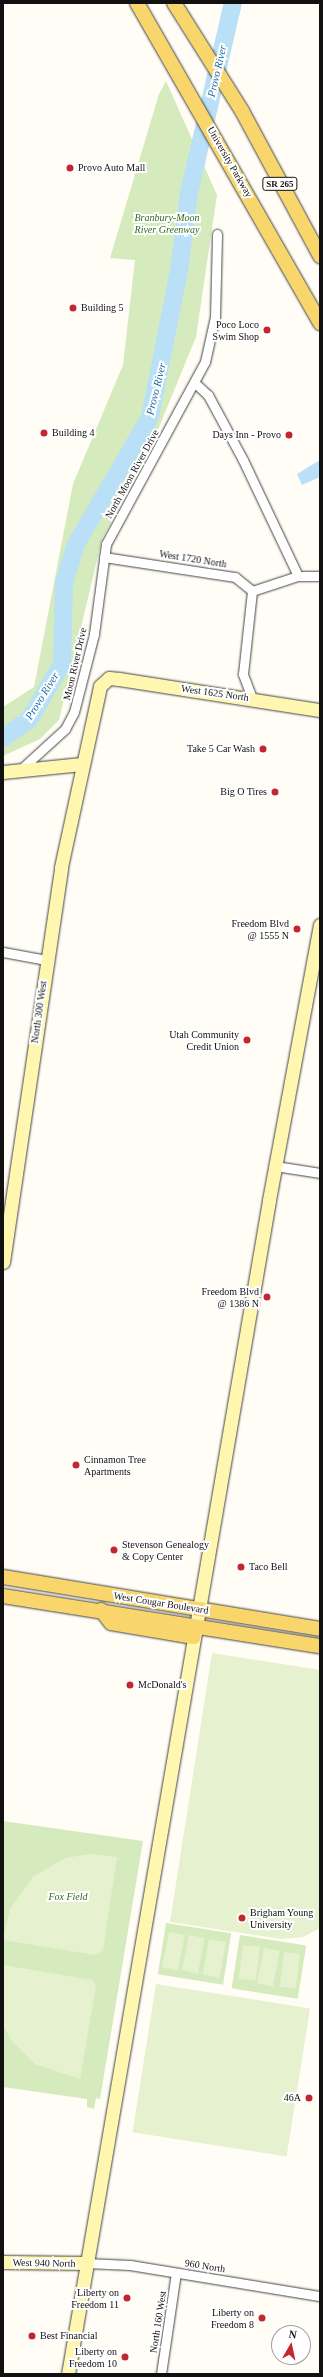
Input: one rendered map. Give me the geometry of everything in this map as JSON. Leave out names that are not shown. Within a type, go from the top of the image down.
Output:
[{"type":"main road","name":"University Parkway","points":[[137,3],[233,167],[320,323]]},
{"type":"main road","name":"SR 265","points":[[174,3],[190,31],[242,111],[320,256]]},
{"type":"main road","name":"West 1625 North","points":[[109,678],[252,698],[320,710]]},
{"type":"main road","name":"North 300 West","points":[[3,1262],[46,960],[82,764],[98,693],[103,682],[109,678]]},
{"type":"main road","points":[[3,772],[82,764]]},
{"type":"main road","points":[[68,2374],[275,1166],[320,925]]},
{"type":"main road","name":"West Cougar Boulevard","points":[[3,1577],[320,1629]]},
{"type":"main road","name":"West Cougar Boulevard","points":[[3,1596],[101,1610],[195,1631],[320,1646]]},
{"type":"main road","name":"West 940 North","points":[[3,2262],[86,2263]]},
{"type":"street","name":"North Moon River Drive","points":[[96,613],[106,544],[195,383],[209,350],[215,317],[217,234]]},
{"type":"street","points":[[195,383],[208,395],[298,576]]},
{"type":"street","name":"West 1720 North","points":[[104,557],[235,577],[252,591]]},
{"type":"street","points":[[252,698],[243,674],[252,591],[298,576],[320,576]]},
{"type":"street","name":"Moon River Drive","points":[[20,770],[65,729],[74,712],[96,613]]},
{"type":"street","points":[[3,952],[46,960]]},
{"type":"street","points":[[275,1166],[320,1173]]},
{"type":"street","name":"960 North","points":[[86,2263],[176,2273],[320,2296]]},
{"type":"street","name":"North 160 West","points":[[161,2374],[176,2273]]},
{"type":"green space","name":"Branbury-Moon River Greenway","points":[[166,81],[217,195],[196,337],[150,449],[102,539],[59,720],[40,739],[3,756],[3,707],[34,687],[73,484],[123,365],[135,260],[110,258],[159,94]]},
{"type":"green space","points":[[212,1653],[320,1670],[320,1928],[303,1937],[281,1939],[170,1922]]},
{"type":"green space","name":"Fox Field","points":[[3,1821],[143,1841],[100,2099],[96,2098],[94,2109],[87,2107],[87,2099],[3,2087]]},
{"type":"green space","points":[[91,1854],[117,1857],[103,1950],[95,1955],[3,1940],[10,1909],[33,1877],[65,1858]]},
{"type":"green space","points":[[166,1923],[231,1933],[223,1985],[158,1974]]},
{"type":"green space","points":[[169,1932],[185,1935],[178,1970],[162,1967]]},
{"type":"green space","points":[[189,1935],[205,1938],[198,1973],[182,1970]]},
{"type":"green space","points":[[240,1935],[306,1945],[298,1999],[232,1988]]},
{"type":"green space","points":[[209,1939],[226,1942],[219,1977],[203,1974]]},
{"type":"green space","points":[[243,1945],[260,1947],[256,1981],[239,1979]]},
{"type":"green space","points":[[264,1948],[280,1951],[273,1986],[257,1983]]},
{"type":"green space","points":[[284,1952],[300,1954],[296,1989],[280,1987]]},
{"type":"green space","points":[[3,1965],[92,1980],[96,1986],[80,2079],[35,2064],[11,2040],[3,2025]]},
{"type":"green space","points":[[156,1984],[310,2008],[287,2157],[133,2132]]},
{"type":"water","points":[[320,460],[320,477],[302,485],[297,474]]},
{"type":"waterway","name":"Provo River","points":[[3,738],[29,720],[62,664],[64,583],[75,546],[150,417],[179,271],[189,193],[233,3]]},
{"type":"place","name":"Provo Auto Mall","points":[[70,168]]},
{"type":"place","name":"Building 5","points":[[73,308]]},
{"type":"place","name":"Poco Loco Swim Shop","points":[[267,330]]},
{"type":"place","name":"Building 4","points":[[44,433]]},
{"type":"place","name":"Days Inn - Provo","points":[[289,435]]},
{"type":"place","name":"Take 5 Car Wash","points":[[263,749]]},
{"type":"place","name":"Big O Tires","points":[[275,792]]},
{"type":"place","name":"Freedom Blvd @ 1555 N","points":[[297,929]]},
{"type":"place","name":"Utah Community Credit Union","points":[[247,1040]]},
{"type":"place","name":"Freedom Blvd @ 1386 N","points":[[267,1297]]},
{"type":"place","name":"Cinnamon Tree Apartments","points":[[76,1465]]},
{"type":"place","name":"Stevenson Genealogy & Copy Center","points":[[114,1550]]},
{"type":"place","name":"Taco Bell","points":[[241,1567]]},
{"type":"place","name":"McDonald's","points":[[130,1685]]},
{"type":"place","name":"Brigham Young University","points":[[242,1918]]},
{"type":"place","name":"46A","points":[[309,2098]]},
{"type":"place","name":"Liberty on Freedom 11","points":[[127,2298]]},
{"type":"place","name":"Liberty on Freedom 8","points":[[262,2318]]},
{"type":"place","name":"Best Financial","points":[[32,2336]]},
{"type":"place","name":"Liberty on Freedom 10","points":[[125,2357]]}]
